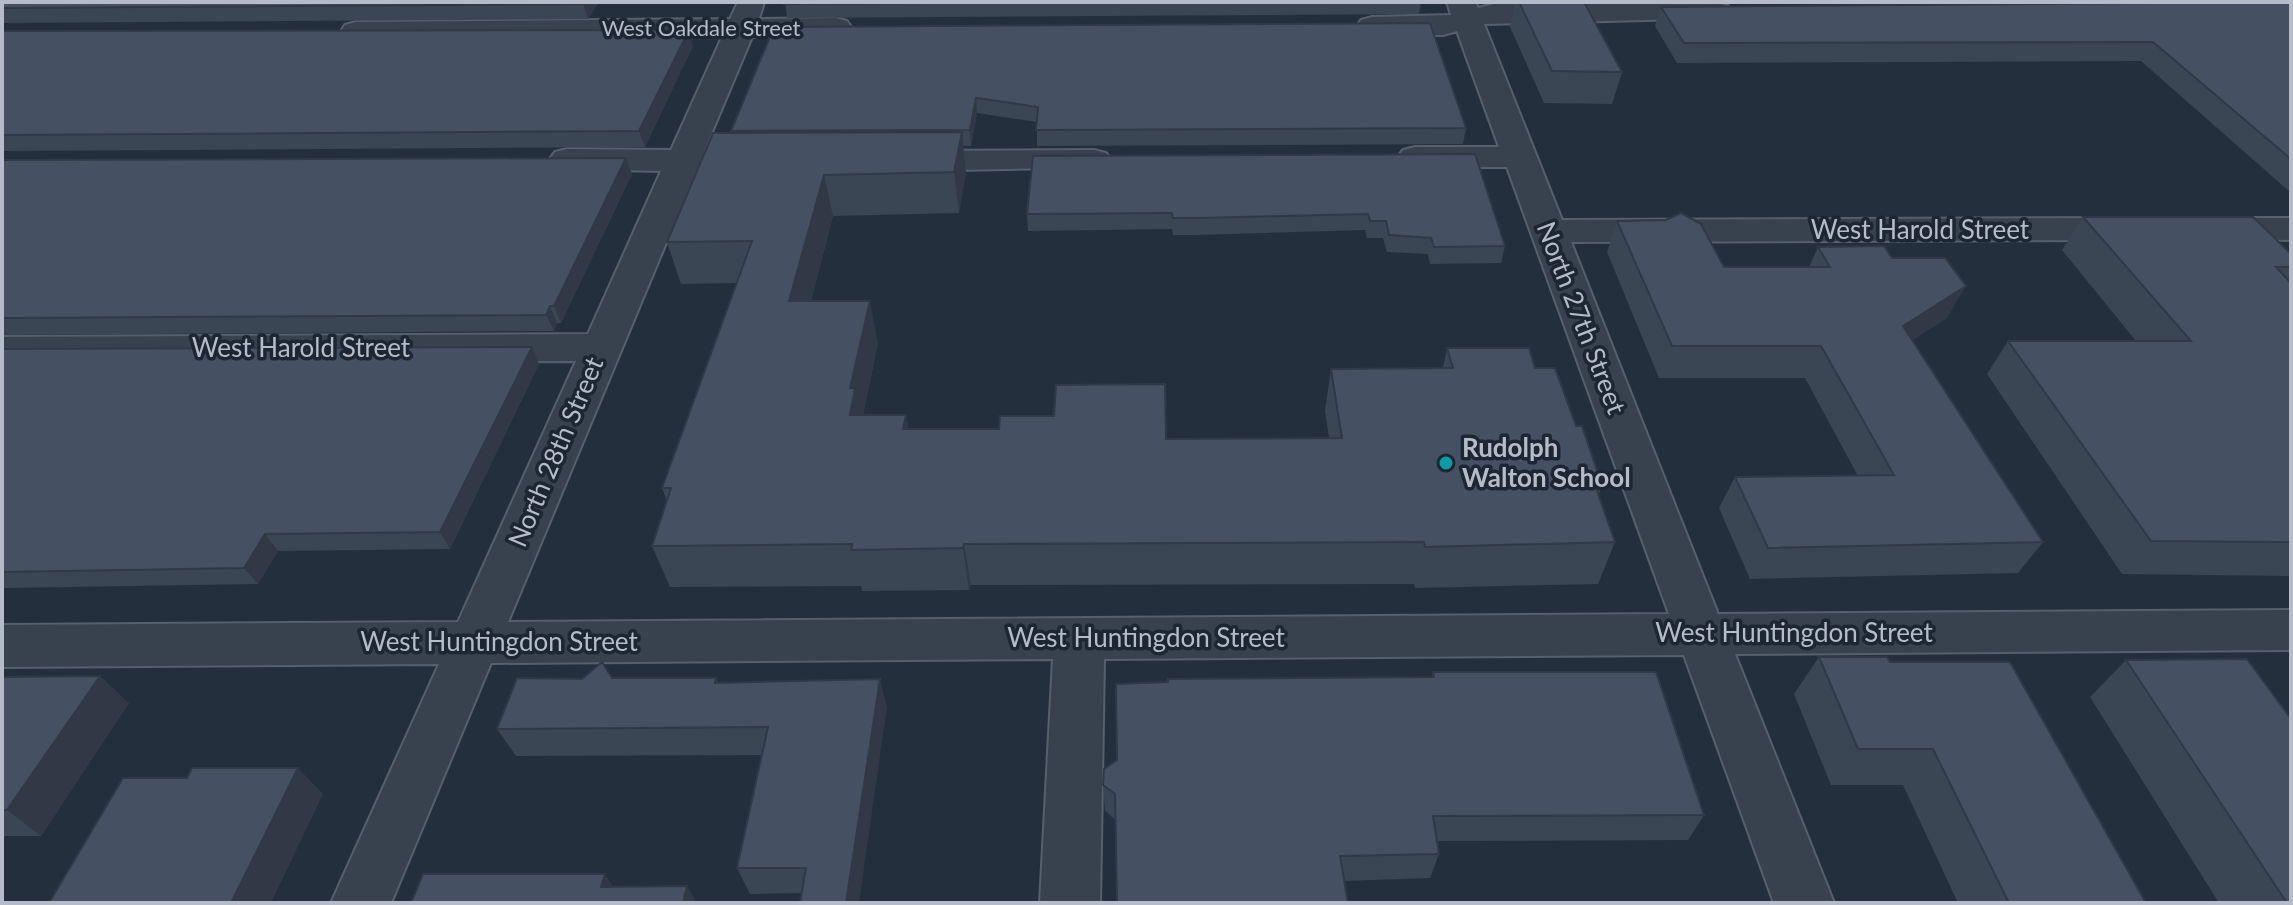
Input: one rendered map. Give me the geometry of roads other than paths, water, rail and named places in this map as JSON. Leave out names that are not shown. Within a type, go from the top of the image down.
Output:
[{"type":"street","points":[[1347,26],[1443,26],[1465,10],[1494,13],[1744,12]]},
{"type":"street","name":"North 27th Street","points":[[1465,10],[1699,634],[1804,903]]},
{"type":"street","name":"West Oakdale Street","points":[[334,31],[746,15],[867,27]]},
{"type":"street","name":"North 28th Street","points":[[361,903],[746,15]]},
{"type":"street","points":[[1379,158],[1520,157]]},
{"type":"street","points":[[542,159],[798,162]]},
{"type":"street","points":[[876,161],[1128,159]]},
{"type":"street","name":"West Harold Street","points":[[1548,231],[2291,229]]},
{"type":"street","name":"West Harold Street","points":[[2,350],[600,347]]},
{"type":"street","name":"West Huntingdon Street","points":[[2,646],[2291,630]]},
{"type":"street","points":[[1070,903],[1079,638]]},
{"type":"place","name":"Rudolph Walton School","points":[[1446,463]]}]
